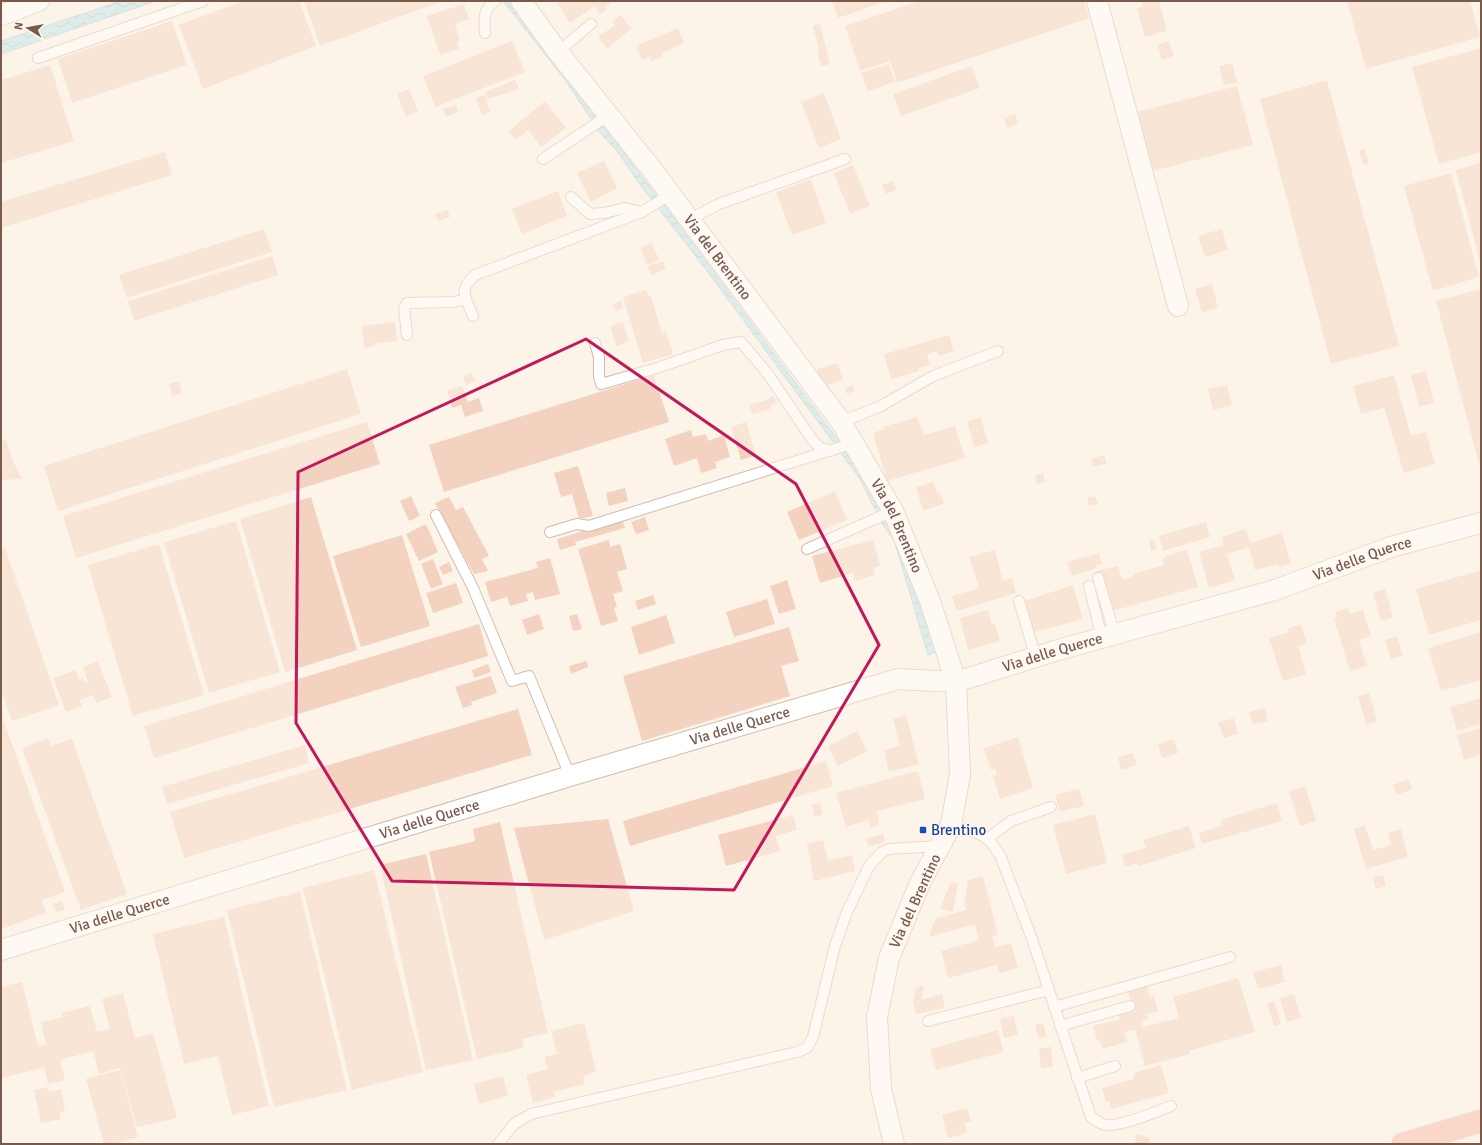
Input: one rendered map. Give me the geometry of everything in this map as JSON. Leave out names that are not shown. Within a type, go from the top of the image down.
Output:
[{"type":"highway","points":[[1403,1144],[1481,1121]]},
{"type":"street","points":[[1,15],[39,1]]},
{"type":"street","name":"Via del Brentino","points":[[521,1],[558,52],[671,194],[841,422],[893,510],[930,601],[956,682],[960,774],[951,825],[920,883],[889,958],[877,1017],[881,1089],[894,1144]]},
{"type":"street","points":[[1097,1],[1178,306]]},
{"type":"street","name":"Via delle Querce","points":[[1,950],[570,776],[898,679],[956,682],[1275,590],[1391,547],[1481,524]]},
{"type":"lane","points":[[38,58],[203,1]]},
{"type":"lane","points":[[484,33],[484,19],[487,8],[493,1]]},
{"type":"lane","points":[[558,52],[591,24]]},
{"type":"lane","points":[[543,159],[608,115]]},
{"type":"lane","points":[[690,219],[719,204],[845,159]]},
{"type":"lane","points":[[473,316],[464,294],[466,284],[475,275],[642,212],[671,194]]},
{"type":"lane","points":[[571,197],[590,214],[604,213],[625,208],[642,212]]},
{"type":"lane","points":[[407,335],[404,308],[407,304],[454,302],[466,299]]},
{"type":"lane","points":[[595,343],[599,357],[599,376],[601,384],[657,368],[723,345],[742,342],[768,374],[810,438],[819,446],[831,451]]},
{"type":"lane","points":[[841,422],[881,406],[933,376],[998,351]]},
{"type":"lane","points":[[550,532],[577,524],[589,526],[646,509],[743,476],[854,443]]},
{"type":"lane","points":[[806,549],[893,510]]},
{"type":"lane","points":[[436,515],[473,588],[512,681],[529,676],[570,776]]},
{"type":"lane","points":[[1098,578],[1108,637]]},
{"type":"lane","points":[[1089,586],[1108,637]]},
{"type":"lane","points":[[1019,601],[1036,658]]},
{"type":"lane","points":[[987,838],[1011,821],[1051,807]]},
{"type":"lane","points":[[951,825],[980,834],[987,838],[1000,855],[1031,936],[1091,1117],[1108,1126],[1171,1106]]},
{"type":"lane","points":[[498,1144],[514,1124],[531,1114],[797,1052],[807,1048],[813,1037],[834,946],[847,912],[869,866],[882,852],[890,849],[940,846]]},
{"type":"lane","points":[[1054,1007],[1230,957]]},
{"type":"lane","points":[[928,1021],[1049,990]]},
{"type":"lane","points":[[1060,1026],[1130,1006]]},
{"type":"lane","points":[[1077,1078],[1115,1066]]},
{"type":"highlighted area","points":[[586,339],[796,484],[879,645],[734,890],[392,881],[296,723],[298,472]]},
{"type":"water","points":[[121,1],[156,1],[1,54],[1,41]]},
{"type":"water","points":[[503,1],[511,1],[531,31],[674,218],[869,482],[898,539],[936,652],[928,655],[894,540],[882,524],[860,479],[704,267],[644,190],[616,150],[601,134],[565,80]]},
{"type":"building","points":[[243,1],[299,1],[316,46],[203,89],[179,25]]},
{"type":"building","points":[[304,1],[442,1],[320,46]]},
{"type":"building","points":[[556,1],[613,1],[605,7],[607,10],[600,14],[595,6],[570,23]]},
{"type":"building","points":[[832,1],[887,1],[838,18]]},
{"type":"building","points":[[920,1],[1084,1],[1089,18],[897,83],[890,61],[860,71],[845,26]]},
{"type":"building","points":[[1141,1],[1159,1],[1167,31],[1145,37],[1137,8],[1143,7]]},
{"type":"building","points":[[1347,1],[1470,1],[1480,37],[1366,69]]},
{"type":"building","points":[[464,4],[469,19],[455,24],[460,41],[457,42],[459,49],[440,55],[427,16]]},
{"type":"building","points":[[621,15],[631,29],[607,49],[598,37],[615,25],[612,21]]},
{"type":"building","points":[[172,21],[187,65],[72,103],[58,59]]},
{"type":"building","points":[[820,24],[830,64],[821,66],[813,26]]},
{"type":"building","points":[[678,28],[684,43],[662,53],[663,56],[651,61],[650,57],[642,60],[636,46]]},
{"type":"building","points":[[512,41],[525,72],[435,107],[423,76]]},
{"type":"building","points":[[1169,41],[1174,56],[1162,60],[1157,45]]},
{"type":"building","points":[[1481,48],[1481,152],[1439,164],[1412,67]]},
{"type":"building","points":[[1232,63],[1237,82],[1224,85],[1219,66]]},
{"type":"building","points":[[889,64],[895,82],[868,91],[861,73]]},
{"type":"building","points":[[50,65],[74,141],[1,163],[1,80]]},
{"type":"building","points":[[972,66],[980,88],[901,116],[893,94]]},
{"type":"building","points":[[515,80],[519,89],[488,99],[485,92]]},
{"type":"building","points":[[1327,80],[1399,346],[1331,364],[1260,99]]},
{"type":"building","points":[[1237,86],[1253,145],[1149,172],[1133,113]]},
{"type":"building","points":[[409,89],[418,112],[406,116],[397,94]]},
{"type":"building","points":[[824,93],[841,139],[819,148],[801,102]]},
{"type":"building","points":[[485,95],[490,112],[482,115],[476,98]]},
{"type":"building","points":[[545,101],[566,128],[541,147],[528,130],[516,140],[509,131]]},
{"type":"building","points":[[456,105],[458,112],[446,117],[443,109]]},
{"type":"building","points":[[1015,114],[1018,124],[1007,128],[1004,118]]},
{"type":"building","points":[[1365,149],[1369,164],[1363,165],[1359,151]]},
{"type":"building","points":[[165,152],[172,175],[1,228],[1,202]]},
{"type":"building","points":[[604,161],[617,188],[591,202],[577,173]]},
{"type":"building","points":[[1481,163],[1481,262],[1480,262],[1456,170]]},
{"type":"building","points":[[853,165],[870,206],[850,214],[834,173]]},
{"type":"building","points":[[1451,173],[1479,277],[1433,291],[1404,186]]},
{"type":"building","points":[[811,179],[826,223],[792,235],[776,192]]},
{"type":"building","points":[[893,181],[896,190],[886,194],[882,185]]},
{"type":"building","points":[[558,191],[567,216],[522,234],[512,209]]},
{"type":"building","points":[[447,210],[450,217],[438,221],[435,214]]},
{"type":"building","points":[[264,229],[272,252],[127,298],[119,275]]},
{"type":"building","points":[[1222,229],[1228,250],[1205,257],[1198,236]]},
{"type":"building","points":[[652,243],[659,260],[647,265],[641,248]]},
{"type":"building","points":[[272,256],[278,275],[134,321],[128,301]]},
{"type":"building","points":[[663,261],[666,269],[651,275],[648,266]]},
{"type":"building","points":[[1212,284],[1218,308],[1202,312],[1195,289]]},
{"type":"building","points":[[1481,289],[1481,468],[1480,468],[1436,301]]},
{"type":"building","points":[[646,290],[649,297],[651,296],[662,333],[666,331],[673,354],[643,363],[623,297]]},
{"type":"building","points":[[621,301],[623,309],[616,311],[613,304]]},
{"type":"building","points":[[395,322],[397,341],[374,343],[375,346],[364,348],[362,326]]},
{"type":"building","points":[[623,322],[629,342],[616,346],[610,326]]},
{"type":"building","points":[[949,335],[954,351],[938,356],[937,351],[927,354],[930,365],[919,368],[919,371],[891,379],[884,354]]},
{"type":"building","points":[[838,363],[843,380],[822,387],[817,369]]},
{"type":"building","points":[[347,369],[361,414],[58,511],[44,466]]},
{"type":"building","points":[[1426,371],[1434,403],[1419,407],[1411,375]]},
{"type":"building","points":[[472,373],[475,381],[466,385],[463,377]]},
{"type":"building","points":[[654,375],[669,422],[444,492],[429,445]]},
{"type":"building","points":[[1394,375],[1411,436],[1426,432],[1435,464],[1404,473],[1384,408],[1361,414],[1353,386]]},
{"type":"building","points":[[179,381],[182,393],[172,396],[169,384]]},
{"type":"building","points":[[853,385],[855,391],[847,394],[845,388]]},
{"type":"building","points":[[1227,385],[1232,405],[1213,410],[1208,389]]},
{"type":"building","points":[[462,386],[468,402],[479,398],[483,411],[465,417],[461,405],[452,408],[447,390]]},
{"type":"building","points":[[773,396],[777,402],[770,406],[771,409],[752,414],[749,405],[764,401]]},
{"type":"building","points":[[917,417],[924,435],[955,426],[965,458],[887,481],[873,433],[884,429],[883,427]]},
{"type":"building","points":[[981,417],[988,443],[974,447],[967,421]]},
{"type":"building","points":[[367,422],[380,464],[76,558],[63,516]]},
{"type":"building","points":[[746,422],[756,455],[741,460],[731,427]]},
{"type":"building","points":[[691,430],[693,437],[706,434],[708,441],[724,435],[730,457],[715,462],[717,468],[701,473],[697,458],[674,466],[665,439]]},
{"type":"building","points":[[6,440],[13,461],[22,479],[1,480],[1,441]]},
{"type":"building","points":[[1104,455],[1107,463],[1093,467],[1091,459]]},
{"type":"building","points":[[578,466],[593,516],[579,519],[572,494],[561,497],[554,473]]},
{"type":"building","points":[[1043,473],[1046,482],[1037,484],[1035,476]]},
{"type":"building","points":[[933,482],[937,493],[940,492],[944,504],[923,510],[916,487]]},
{"type":"building","points":[[625,488],[628,501],[609,506],[606,493]]},
{"type":"building","points":[[835,491],[847,520],[799,540],[787,512]]},
{"type":"building","points":[[411,496],[420,516],[409,521],[400,501]]},
{"type":"building","points":[[1095,496],[1098,504],[1089,506],[1087,498]]},
{"type":"building","points":[[311,497],[357,650],[285,672],[240,519]]},
{"type":"building","points":[[449,497],[456,510],[463,507],[489,556],[482,559],[488,571],[474,574],[435,503]]},
{"type":"building","points":[[645,517],[649,530],[636,534],[631,522]]},
{"type":"building","points":[[622,519],[625,528],[575,542],[576,545],[560,550],[557,539]]},
{"type":"building","points":[[236,521],[280,672],[209,693],[164,542]]},
{"type":"building","points":[[1206,522],[1210,537],[1163,551],[1159,536]]},
{"type":"building","points":[[426,524],[438,552],[419,561],[406,534]]},
{"type":"building","points":[[1246,529],[1250,543],[1282,533],[1291,564],[1279,567],[1279,564],[1255,570],[1249,547],[1227,554],[1235,580],[1209,588],[1199,552],[1224,545],[1222,537]]},
{"type":"building","points":[[402,535],[430,626],[361,647],[333,556]]},
{"type":"building","points":[[609,540],[610,547],[620,544],[627,569],[617,572],[623,591],[613,594],[617,607],[614,608],[618,621],[601,626],[578,549]]},
{"type":"building","points":[[873,540],[880,566],[873,568],[875,575],[855,581],[853,573],[820,583],[812,556]]},
{"type":"building","points":[[1154,540],[1157,549],[1151,551],[1149,541]]},
{"type":"building","points":[[159,544],[204,695],[133,716],[88,565]]},
{"type":"building","points":[[5,548],[59,705],[12,721],[1,689],[1,549]]},
{"type":"building","points":[[995,550],[1003,581],[1012,578],[1016,593],[957,611],[952,596],[979,588],[969,557]]},
{"type":"building","points":[[1187,550],[1198,587],[1109,612],[1097,571],[1118,566],[1122,580],[1133,577],[1133,574],[1164,565],[1162,559],[1166,558],[1165,556]]},
{"type":"building","points":[[1099,553],[1102,564],[1096,565],[1096,568],[1072,576],[1067,562]]},
{"type":"building","points":[[550,558],[560,594],[535,600],[533,592],[526,594],[528,601],[510,606],[507,597],[491,602],[485,582],[538,568],[536,562]]},
{"type":"building","points":[[433,559],[443,584],[431,589],[421,564]]},
{"type":"building","points":[[449,562],[453,571],[443,575],[439,567]]},
{"type":"building","points":[[1481,570],[1481,620],[1429,635],[1416,589]]},
{"type":"building","points":[[787,580],[796,609],[779,614],[770,586]]},
{"type":"building","points":[[456,583],[463,603],[433,613],[426,593]]},
{"type":"building","points":[[1073,585],[1083,619],[1031,633],[1022,602]]},
{"type":"building","points":[[1385,589],[1393,618],[1381,621],[1373,593]]},
{"type":"building","points":[[653,595],[656,604],[638,610],[635,601]]},
{"type":"building","points":[[767,599],[775,624],[734,637],[726,612]]},
{"type":"building","points":[[1348,608],[1350,614],[1363,610],[1371,636],[1359,640],[1367,666],[1350,671],[1334,619],[1337,618],[1335,612]]},
{"type":"building","points":[[988,610],[992,624],[995,624],[1000,641],[968,650],[960,618]]},
{"type":"building","points":[[539,614],[544,629],[527,635],[522,620]]},
{"type":"building","points":[[577,614],[582,629],[573,631],[569,616]]},
{"type":"building","points":[[666,615],[675,643],[639,655],[631,627]]},
{"type":"building","points":[[479,624],[488,656],[154,758],[144,726]]},
{"type":"building","points":[[1301,624],[1307,643],[1298,646],[1306,674],[1283,681],[1269,638],[1289,632],[1287,629]]},
{"type":"building","points":[[789,627],[799,661],[781,666],[790,696],[642,741],[623,676]]},
{"type":"building","points":[[1481,632],[1481,680],[1441,691],[1428,648]]},
{"type":"building","points":[[1397,636],[1403,656],[1391,659],[1385,640]]},
{"type":"building","points":[[98,661],[112,697],[96,703],[93,695],[80,700],[82,706],[66,712],[53,678],[76,670],[79,680],[83,678],[84,683],[88,682],[83,667]]},
{"type":"building","points":[[587,661],[588,667],[571,674],[569,666]]},
{"type":"building","points":[[488,664],[491,672],[474,678],[472,670]]},
{"type":"building","points":[[491,676],[497,693],[471,702],[472,705],[463,708],[455,687]]},
{"type":"building","points":[[1369,693],[1377,721],[1366,724],[1358,696]]},
{"type":"building","points":[[1481,698],[1481,724],[1457,731],[1450,707]]},
{"type":"building","points":[[1265,708],[1268,721],[1252,724],[1249,712]]},
{"type":"building","points":[[518,709],[532,755],[184,858],[170,812]]},
{"type":"building","points":[[1,713],[65,892],[42,900],[46,913],[1,929]]},
{"type":"building","points":[[906,715],[919,764],[889,772],[884,750],[900,746],[893,719]]},
{"type":"building","points":[[1234,718],[1238,734],[1224,738],[1218,723]]},
{"type":"building","points":[[1481,728],[1481,755],[1464,760],[1457,735]]},
{"type":"building","points":[[857,731],[867,751],[838,766],[828,746]]},
{"type":"building","points":[[1018,737],[1033,788],[1000,799],[993,776],[997,775],[995,768],[991,770],[984,748]]},
{"type":"building","points":[[48,738],[51,746],[72,739],[127,894],[81,910],[22,748]]},
{"type":"building","points":[[1174,739],[1178,753],[1162,758],[1158,744]]},
{"type":"building","points":[[305,745],[309,763],[167,804],[162,787]]},
{"type":"building","points":[[1133,753],[1137,765],[1121,770],[1118,757]]},
{"type":"building","points":[[826,761],[833,786],[630,846],[623,821]]},
{"type":"building","points":[[918,771],[925,799],[877,811],[879,825],[871,828],[868,820],[846,827],[836,793]]},
{"type":"building","points":[[1408,779],[1412,789],[1397,795],[1393,785]]},
{"type":"building","points":[[1305,786],[1316,821],[1300,826],[1289,791]]},
{"type":"building","points":[[1079,789],[1084,806],[1060,812],[1055,795]]},
{"type":"building","points":[[821,803],[822,815],[814,816],[812,804]]},
{"type":"building","points":[[1277,803],[1282,821],[1202,844],[1199,833],[1222,826],[1220,820]]},
{"type":"building","points":[[1095,814],[1107,863],[1066,874],[1053,825]]},
{"type":"building","points":[[793,815],[797,830],[776,836],[780,851],[726,866],[718,835]]},
{"type":"building","points":[[608,819],[634,911],[544,940],[514,828]]},
{"type":"building","points":[[500,822],[548,1033],[522,1039],[524,1048],[477,1059],[429,852],[475,841],[473,829]]},
{"type":"building","points":[[1365,825],[1373,850],[1391,845],[1388,833],[1401,829],[1408,857],[1366,869],[1354,829]]},
{"type":"building","points":[[1189,826],[1196,848],[1139,866],[1138,863],[1125,867],[1122,855],[1146,848],[1143,840]]},
{"type":"building","points":[[883,834],[885,842],[869,847],[866,839]]},
{"type":"building","points":[[823,840],[828,860],[852,855],[855,871],[814,881],[807,844]]},
{"type":"building","points":[[426,854],[473,1060],[426,1070],[380,865]]},
{"type":"building","points":[[374,870],[423,1072],[352,1090],[303,888]]},
{"type":"building","points":[[1383,875],[1386,886],[1376,889],[1373,877]]},
{"type":"building","points":[[983,876],[998,935],[992,936],[995,947],[1011,943],[1018,968],[999,973],[997,965],[948,978],[941,951],[979,940],[975,924],[929,937],[935,919],[966,910],[964,904],[968,880]]},
{"type":"building","points":[[958,883],[953,912],[940,909],[950,884]]},
{"type":"building","points":[[300,892],[347,1090],[274,1107],[227,910]]},
{"type":"building","points":[[62,901],[65,910],[56,912],[53,904]]},
{"type":"building","points":[[224,917],[269,1106],[232,1115],[218,1056],[184,1064],[153,934]]},
{"type":"building","points":[[1281,965],[1285,982],[1258,989],[1253,972]]},
{"type":"building","points":[[1238,978],[1255,1032],[1189,1051],[1190,1054],[1145,1066],[1135,1029],[1124,1032],[1127,1042],[1102,1049],[1100,1041],[1097,1041],[1093,1026],[1120,1019],[1118,1014],[1135,1009],[1134,1001],[1131,1002],[1128,992],[1147,986],[1150,997],[1154,996],[1158,1011],[1147,1014],[1148,1020],[1142,1022],[1143,1027],[1179,1018],[1173,997]]},
{"type":"building","points":[[22,982],[38,1046],[46,1044],[41,1022],[63,1017],[61,1013],[90,1006],[97,1032],[110,1029],[102,999],[123,993],[135,1038],[153,1033],[177,1118],[137,1127],[120,1068],[99,1074],[93,1051],[60,1060],[65,1080],[48,1084],[43,1063],[43,1068],[1,1078],[1,987]]},
{"type":"building","points":[[924,986],[921,1000],[942,994],[945,1008],[916,1014],[913,1001],[917,987]]},
{"type":"building","points":[[1294,994],[1301,1018],[1287,1022],[1280,998]]},
{"type":"building","points":[[1274,1001],[1281,1024],[1274,1026],[1267,1004]]},
{"type":"building","points":[[1014,1016],[1018,1035],[1004,1038],[1000,1019]]},
{"type":"building","points":[[584,1023],[596,1072],[583,1076],[585,1084],[553,1092],[555,1097],[533,1103],[526,1075],[548,1069],[544,1057],[557,1054],[551,1031]]},
{"type":"building","points":[[1043,1023],[1047,1037],[1039,1039],[1035,1025]]},
{"type":"building","points":[[998,1030],[1004,1052],[936,1070],[930,1049]]},
{"type":"building","points":[[1051,1047],[1053,1067],[1041,1068],[1039,1048]]},
{"type":"building","points":[[1161,1065],[1169,1093],[1111,1109],[1109,1101],[1106,1102],[1102,1088],[1134,1079],[1134,1073]]},
{"type":"building","points":[[120,1070],[138,1137],[114,1144],[104,1144],[86,1079]]},
{"type":"building","points":[[503,1076],[508,1096],[479,1104],[474,1084]]},
{"type":"building","points":[[48,1087],[49,1092],[61,1089],[65,1111],[59,1112],[61,1119],[41,1123],[34,1090]]},
{"type":"building","points":[[967,1108],[971,1122],[965,1123],[967,1133],[948,1138],[942,1115]]},
{"type":"building","points":[[1137,1134],[1150,1138],[1149,1144],[1134,1143]]},
{"type":"place","name":"Brentino","points":[[923,830]]}]
